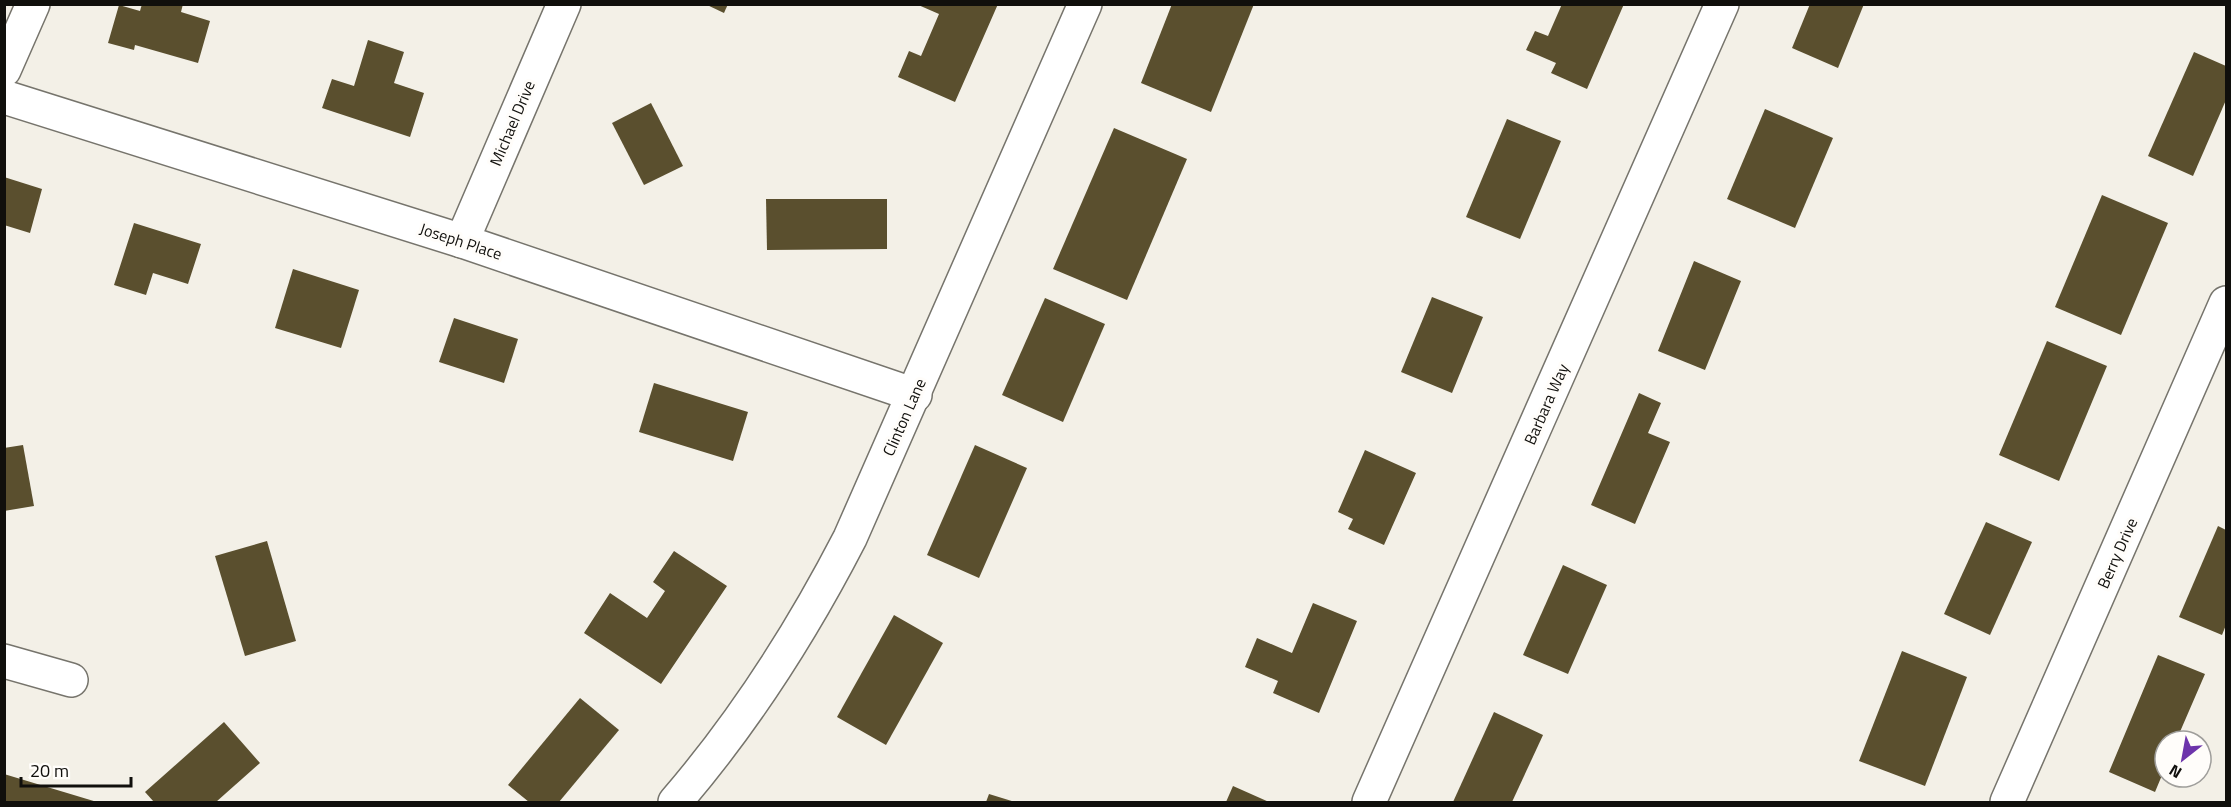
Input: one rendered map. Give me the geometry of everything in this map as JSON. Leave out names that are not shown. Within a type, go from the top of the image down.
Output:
[{"type":"street","points":[[4,70],[33,4]]},
{"type":"street","name":"Michael Drive","points":[[462,241],[564,4]]},
{"type":"street","name":"Clinton Lane","points":[[680,800],[764,688],[810,615],[850,538],[915,395],[1085,4]]},
{"type":"street","name":"Barbara Way","points":[[1369,802],[1722,4]]},
{"type":"street","name":"Joseph Place","points":[[4,97],[462,241],[915,395]]},
{"type":"street","name":"Berry Drive","points":[[2007,802],[2226,303]]},
{"type":"street","points":[[4,661],[71,680]]},
{"type":"building","points":[[142,4],[183,4],[181,12],[210,21],[198,63],[135,45],[134,50],[108,43],[119,5],[140,11]]},
{"type":"building","points":[[705,4],[728,4],[724,13]]},
{"type":"building","points":[[916,4],[998,4],[955,102],[898,77],[909,51],[921,56],[939,14]]},
{"type":"building","points":[[1172,4],[1254,4],[1211,112],[1141,83]]},
{"type":"building","points":[[1562,4],[1624,4],[1587,89],[1551,73],[1556,63],[1526,50],[1535,31],[1548,36]]},
{"type":"building","points":[[1810,4],[1864,4],[1838,68],[1792,48]]},
{"type":"building","points":[[368,40],[404,52],[394,83],[424,93],[410,137],[322,108],[332,79],[354,86]]},
{"type":"building","points":[[2194,52],[2226,66],[2226,100],[2193,176],[2148,156]]},
{"type":"building","points":[[651,103],[683,166],[644,185],[612,123]]},
{"type":"building","points":[[1765,109],[1833,138],[1795,228],[1727,199]]},
{"type":"building","points":[[1507,119],[1561,141],[1520,239],[1466,217]]},
{"type":"building","points":[[1114,128],[1187,159],[1127,300],[1053,269]]},
{"type":"building","points":[[4,177],[42,189],[30,233],[4,225]]},
{"type":"building","points":[[2102,195],[2168,223],[2121,335],[2055,307]]},
{"type":"building","points":[[766,199],[887,199],[887,249],[767,250]]},
{"type":"building","points":[[134,223],[201,244],[188,284],[153,273],[146,295],[114,285]]},
{"type":"building","points":[[1694,261],[1741,281],[1705,370],[1658,351]]},
{"type":"building","points":[[293,269],[359,290],[341,348],[275,328]]},
{"type":"building","points":[[1432,297],[1483,317],[1452,393],[1401,372]]},
{"type":"building","points":[[1045,298],[1105,324],[1063,422],[1002,395]]},
{"type":"building","points":[[454,318],[518,339],[504,383],[439,362]]},
{"type":"building","points":[[2047,341],[2107,366],[2059,481],[1999,455]]},
{"type":"building","points":[[654,383],[748,412],[733,461],[639,432]]},
{"type":"building","points":[[1639,393],[1661,403],[1648,433],[1670,442],[1635,524],[1591,505]]},
{"type":"building","points":[[23,445],[34,506],[4,511],[4,448]]},
{"type":"building","points":[[975,445],[1027,468],[979,578],[927,555]]},
{"type":"building","points":[[1365,450],[1416,473],[1384,545],[1348,529],[1353,519],[1338,512]]},
{"type":"building","points":[[1986,522],[2032,542],[1990,635],[1944,614]]},
{"type":"building","points":[[2218,526],[2226,530],[2226,625],[2222,635],[2179,617]]},
{"type":"building","points":[[267,541],[296,641],[245,656],[215,556]]},
{"type":"building","points":[[674,551],[727,586],[661,684],[584,633],[610,593],[647,618],[665,591],[653,582]]},
{"type":"building","points":[[1563,565],[1607,585],[1568,674],[1523,655]]},
{"type":"building","points":[[1313,603],[1357,621],[1319,713],[1273,693],[1278,681],[1245,667],[1257,638],[1292,653]]},
{"type":"building","points":[[894,615],[943,643],[886,745],[837,717]]},
{"type":"building","points":[[1902,651],[1967,677],[1925,786],[1859,761]]},
{"type":"building","points":[[2158,655],[2205,674],[2181,729],[2153,729],[2153,789],[2156,789],[2155,792],[2109,772]]},
{"type":"building","points":[[580,698],[619,730],[559,802],[529,802],[508,785]]},
{"type":"building","points":[[1494,712],[1543,735],[1512,802],[1453,802]]},
{"type":"building","points":[[224,722],[260,763],[216,802],[154,802],[145,792]]},
{"type":"building","points":[[4,774],[97,802],[4,802]]},
{"type":"building","points":[[1233,786],[1269,802],[1226,802]]},
{"type":"building","points":[[989,794],[1015,802],[986,802]]}]
